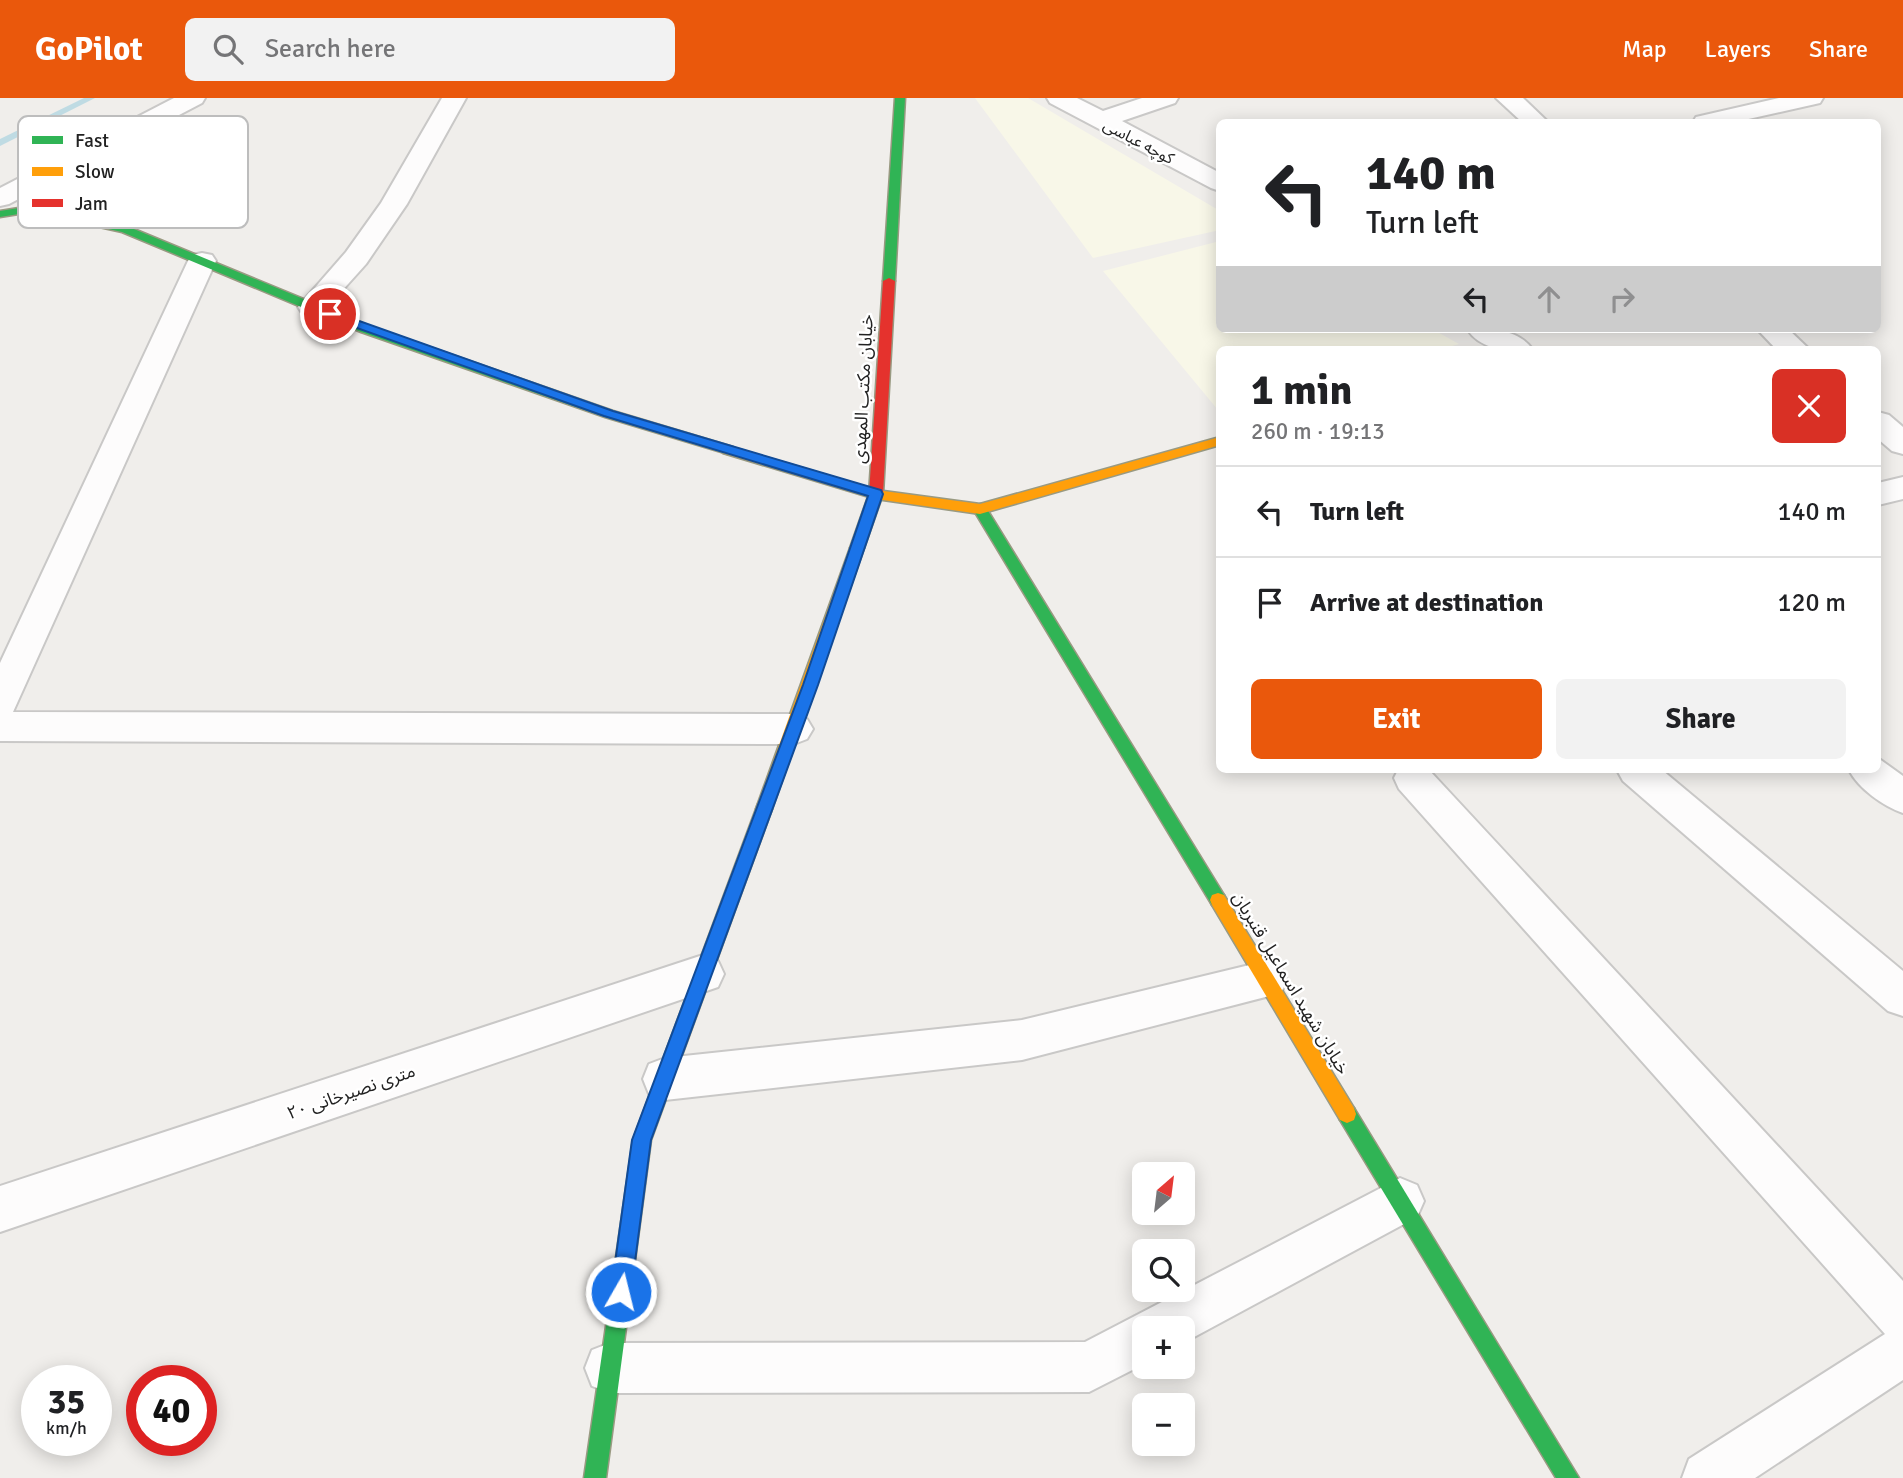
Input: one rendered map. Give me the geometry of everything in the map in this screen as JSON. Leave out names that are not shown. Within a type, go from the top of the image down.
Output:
[{"type":"street","points":[[158,116],[193,98]]},
{"type":"street","points":[[312,307],[356,258],[394,204],[454,98]]},
{"type":"street","name":"خیابان مکتب المهدی","points":[[595,1478],[642,1140],[794,729],[876,494],[900,98]]},
{"type":"street","name":"کوچه عباسی","points":[[1059,98],[1216,181]]},
{"type":"street","points":[[1101,120],[1166,98]]},
{"type":"street","points":[[1508,98],[1532,119]]},
{"type":"street","points":[[1717,119],[1811,98]]},
{"type":"street","points":[[0,198],[18,189]]},
{"type":"street","points":[[0,214],[18,211]]},
{"type":"street","points":[[120,228],[365,329],[609,414],[876,494],[980,509],[1216,442]]},
{"type":"street","points":[[0,702],[202,261]]},
{"type":"street","points":[[1487,333],[1511,346]]},
{"type":"street","points":[[1777,333],[1791,346]]},
{"type":"street","points":[[1881,425],[1903,444]]},
{"type":"street","points":[[1881,493],[1903,488]]},
{"type":"street","name":"خیابان شهید اسماعیل قنبریان","points":[[980,509],[1568,1478]]},
{"type":"street","points":[[0,726],[794,729]]},
{"type":"street","points":[[1640,773],[1903,997]]},
{"type":"street","points":[[1872,773],[1903,797]]},
{"type":"street","points":[[1413,778],[1903,1317]]},
{"type":"street","name":"۲۰ متری نصیرخانی","points":[[0,1209],[703,974]]},
{"type":"street","points":[[664,1079],[1023,1040],[1266,980]]},
{"type":"street","points":[[1184,1316],[1400,1201]]},
{"type":"street","points":[[610,1368],[1089,1367],[1132,1344]]},
{"type":"street","points":[[1709,1478],[1903,1351]]},
{"type":"shaded area","points":[[975,98],[1028,98],[1216,209],[1216,231],[1093,258]]},
{"type":"shaded area","points":[[1216,242],[1216,333],[1439,333],[1459,344],[1216,346],[1216,408],[1103,271]]},
{"type":"waterway","points":[[55,116],[91,98]]},
{"type":"waterway","points":[[0,143],[18,134]]},
{"type":"traffic: fast","points":[[889,281],[900,98]]},
{"type":"traffic: fast","points":[[0,214],[18,211]]},
{"type":"traffic: fast","points":[[120,228],[365,329],[609,414],[728,450]]},
{"type":"traffic: fast","points":[[980,509],[1218,900]]},
{"type":"traffic: fast","points":[[595,1478],[642,1140],[764,809]]},
{"type":"traffic: fast","points":[[1347,1114],[1568,1478]]},
{"type":"traffic: slow","points":[[728,450],[876,494],[980,509],[1216,442]]},
{"type":"traffic: slow","points":[[764,809],[857,548]]},
{"type":"traffic: slow","points":[[1218,900],[1347,1114]]},
{"type":"traffic: jam","points":[[857,548],[876,494],[889,281]]},
{"type":"route","points":[[330,314],[365,329],[609,414],[876,494],[810,685],[642,1140],[621,1292]]}]
